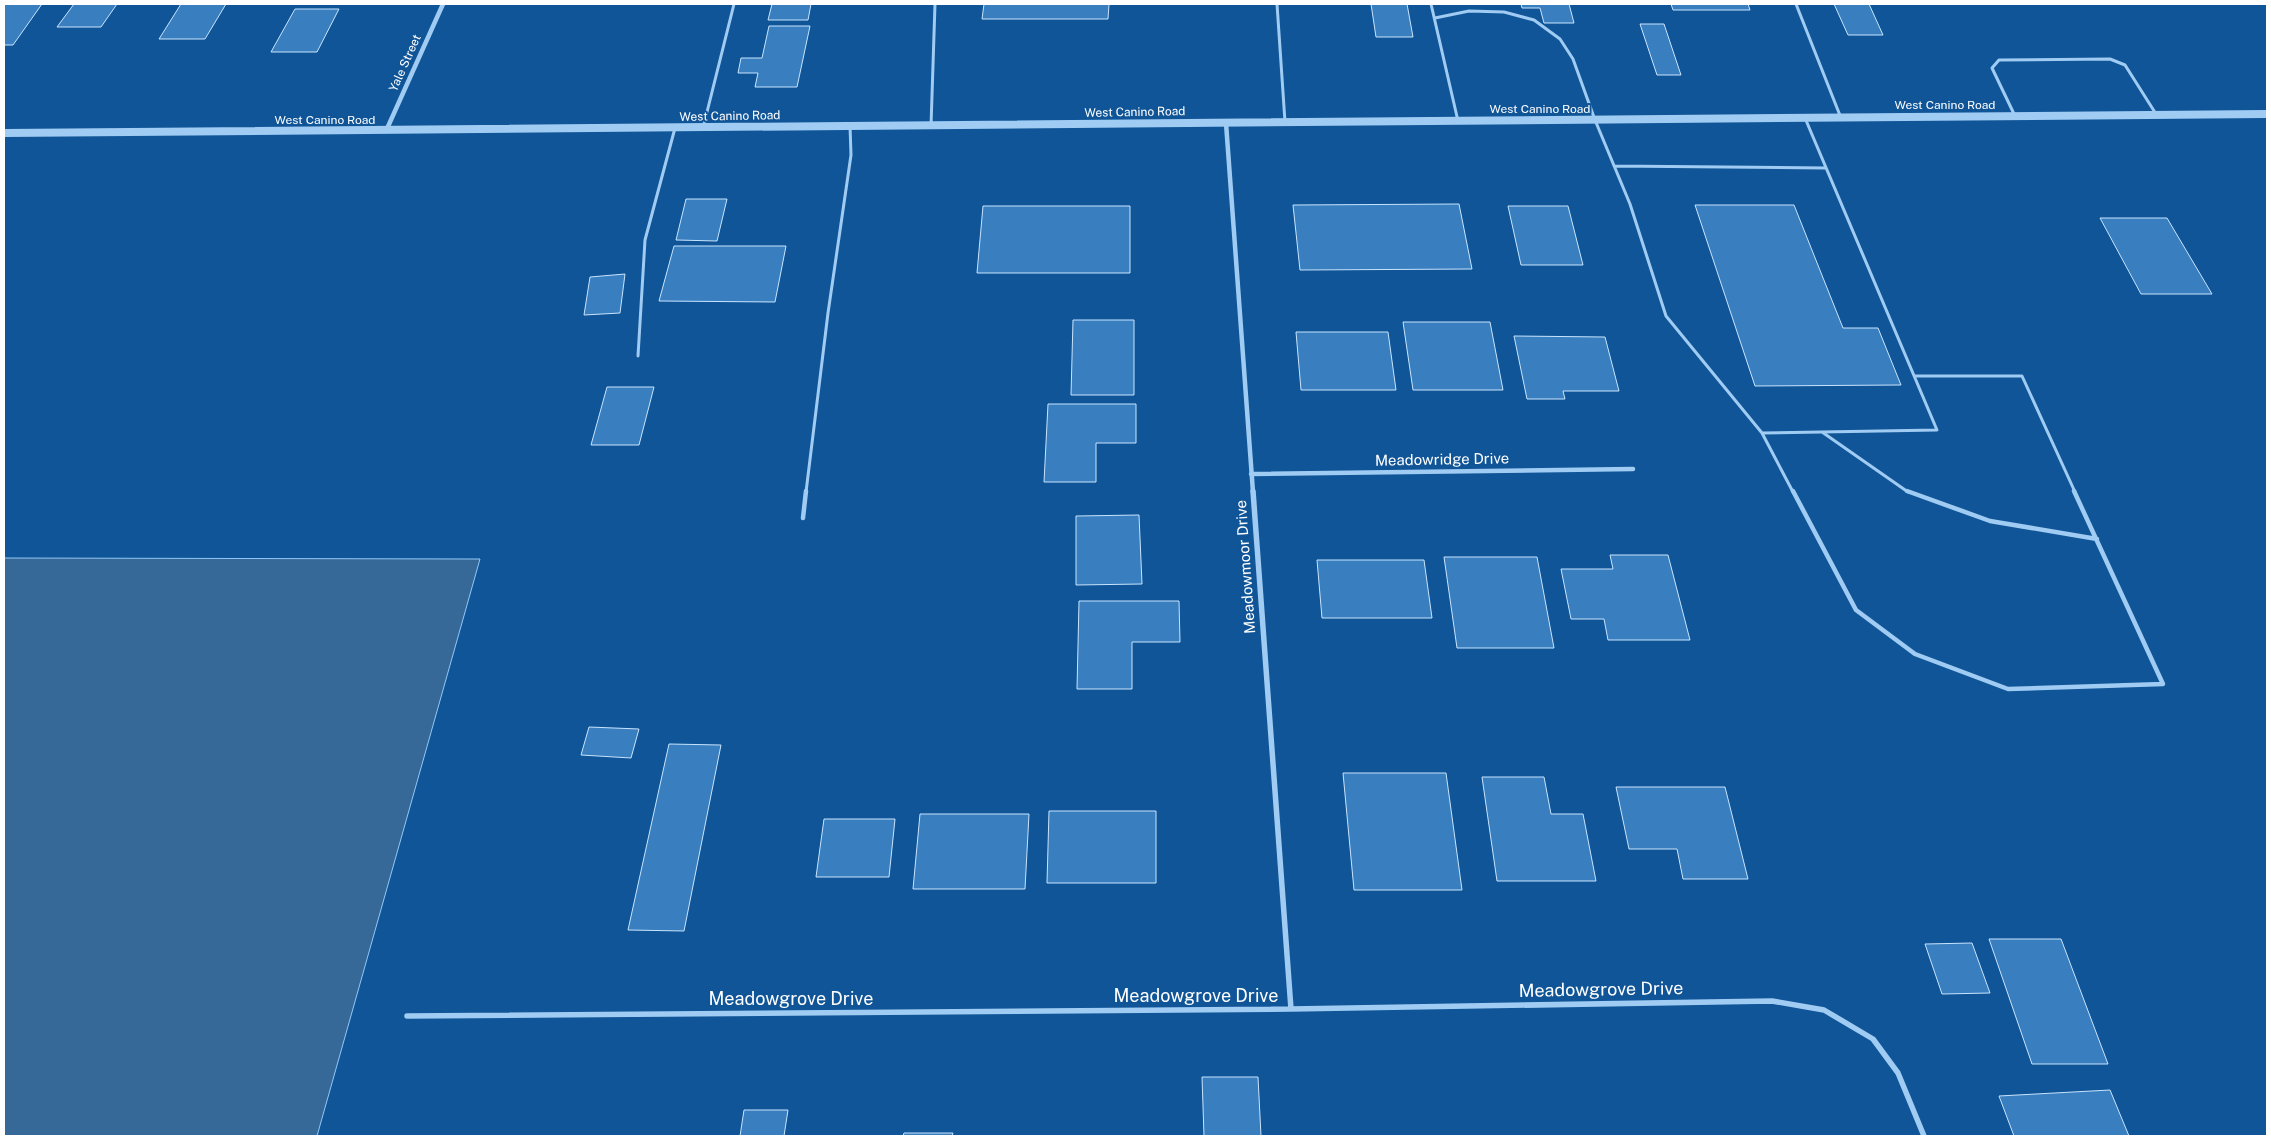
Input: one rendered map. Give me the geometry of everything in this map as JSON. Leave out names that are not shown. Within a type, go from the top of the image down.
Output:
[{"type":"street","name":"Yale Street","points":[[386,131],[443,4]]},
{"type":"street","name":"West Canino Road","points":[[4,133],[2267,114]]},
{"type":"street","name":"Meadowmoor Drive","points":[[1226,123],[1291,1009]]},
{"type":"street","name":"Meadowridge Drive","points":[[1251,474],[1633,469]]},
{"type":"street","name":"Meadowgrove Drive","points":[[408,1016],[1291,1009],[1772,1001],[1824,1010],[1873,1039],[1898,1073],[1924,1136]]},
{"type":"lane","points":[[703,128],[734,4]]},
{"type":"lane","points":[[931,126],[935,4]]},
{"type":"lane","points":[[1277,4],[1285,122]]},
{"type":"lane","points":[[1431,4],[1458,121]]},
{"type":"lane","points":[[1796,4],[1841,118]]},
{"type":"lane","points":[[1435,18],[1468,11],[1504,12],[1534,20],[1560,39],[1573,58],[1595,120],[1630,204],[1666,316],[1762,433],[1856,610],[1915,654],[2008,689],[2163,684],[2022,376],[1915,376]]},
{"type":"lane","points":[[2015,116],[1992,68],[1998,60],[2110,59],[2125,65],[2157,115]]},
{"type":"lane","points":[[1762,433],[1937,430],[1805,118]]},
{"type":"lane","points":[[803,518],[828,313],[851,155],[850,126]]},
{"type":"lane","points":[[638,356],[645,240],[675,128]]},
{"type":"lane","points":[[1614,166],[1825,168]]},
{"type":"lane","points":[[1822,432],[1910,492],[1990,521],[2097,539]]},
{"type":"water","points":[[4,558],[480,559],[317,1136],[4,1136]]},
{"type":"building","points":[[4,4],[42,4],[13,45],[4,45]]},
{"type":"building","points":[[74,4],[117,4],[101,27],[57,27]]},
{"type":"building","points":[[181,4],[226,4],[205,39],[159,39]]},
{"type":"building","points":[[772,4],[811,4],[808,20],[768,20]]},
{"type":"building","points":[[984,4],[1109,4],[1108,19],[982,19]]},
{"type":"building","points":[[1371,4],[1407,4],[1413,37],[1376,37]]},
{"type":"building","points":[[1521,4],[1569,4],[1574,23],[1544,23],[1540,8],[1522,8]]},
{"type":"building","points":[[1671,4],[1748,4],[1750,10],[1673,10]]},
{"type":"building","points":[[1834,4],[1869,4],[1883,35],[1848,35]]},
{"type":"building","points":[[295,9],[339,9],[317,52],[271,52]]},
{"type":"building","points":[[1640,24],[1664,24],[1681,75],[1657,75]]},
{"type":"building","points":[[769,26],[810,26],[797,87],[755,87],[758,73],[738,73],[741,58],[762,58]]},
{"type":"building","points":[[686,199],[727,199],[717,241],[676,240]]},
{"type":"building","points":[[1459,204],[1472,269],[1300,270],[1293,205]]},
{"type":"building","points":[[1695,205],[1794,205],[1843,328],[1878,328],[1901,385],[1755,386]]},
{"type":"building","points":[[983,206],[1130,206],[1130,273],[977,273]]},
{"type":"building","points":[[1508,206],[1568,206],[1583,265],[1521,265]]},
{"type":"building","points":[[2100,218],[2167,218],[2212,294],[2141,294]]},
{"type":"building","points":[[674,246],[786,246],[775,302],[659,301]]},
{"type":"building","points":[[625,274],[620,313],[584,315],[590,277]]},
{"type":"building","points":[[1073,320],[1134,320],[1134,395],[1071,395]]},
{"type":"building","points":[[1403,322],[1490,322],[1503,390],[1413,390]]},
{"type":"building","points":[[1296,332],[1388,332],[1396,390],[1301,390]]},
{"type":"building","points":[[1514,336],[1605,337],[1619,391],[1563,391],[1565,399],[1527,399]]},
{"type":"building","points":[[607,387],[654,387],[639,445],[591,445]]},
{"type":"building","points":[[1048,404],[1136,404],[1136,443],[1096,443],[1096,482],[1044,482]]},
{"type":"building","points":[[1139,515],[1142,584],[1076,585],[1076,516]]},
{"type":"building","points":[[1610,555],[1668,555],[1690,640],[1608,640],[1604,619],[1571,619],[1561,569],[1613,569]]},
{"type":"building","points":[[1444,557],[1537,557],[1554,648],[1457,648]]},
{"type":"building","points":[[1317,560],[1424,560],[1432,618],[1322,618]]},
{"type":"building","points":[[1079,601],[1179,601],[1180,642],[1132,642],[1132,689],[1077,689]]},
{"type":"building","points":[[589,727],[639,729],[631,758],[581,755]]},
{"type":"building","points":[[669,744],[721,745],[684,931],[628,930]]},
{"type":"building","points":[[1343,773],[1446,773],[1462,890],[1354,890]]},
{"type":"building","points":[[1482,777],[1544,777],[1551,814],[1583,814],[1596,881],[1497,881]]},
{"type":"building","points":[[1616,787],[1725,787],[1748,879],[1683,879],[1677,849],[1629,849]]},
{"type":"building","points":[[1049,811],[1156,811],[1156,883],[1047,883]]},
{"type":"building","points":[[920,814],[1029,814],[1025,889],[913,889]]},
{"type":"building","points":[[824,819],[895,819],[889,877],[816,877]]},
{"type":"building","points":[[1989,939],[2061,939],[2108,1064],[2032,1064]]},
{"type":"building","points":[[1972,943],[1990,993],[1942,994],[1925,944]]},
{"type":"building","points":[[1202,1077],[1258,1077],[1261,1136],[1204,1136]]},
{"type":"building","points":[[2110,1090],[2129,1136],[2014,1136],[1999,1096]]},
{"type":"building","points":[[744,1110],[788,1110],[784,1136],[740,1136]]},
{"type":"building","points":[[904,1133],[953,1133],[952,1136],[903,1136]]}]
